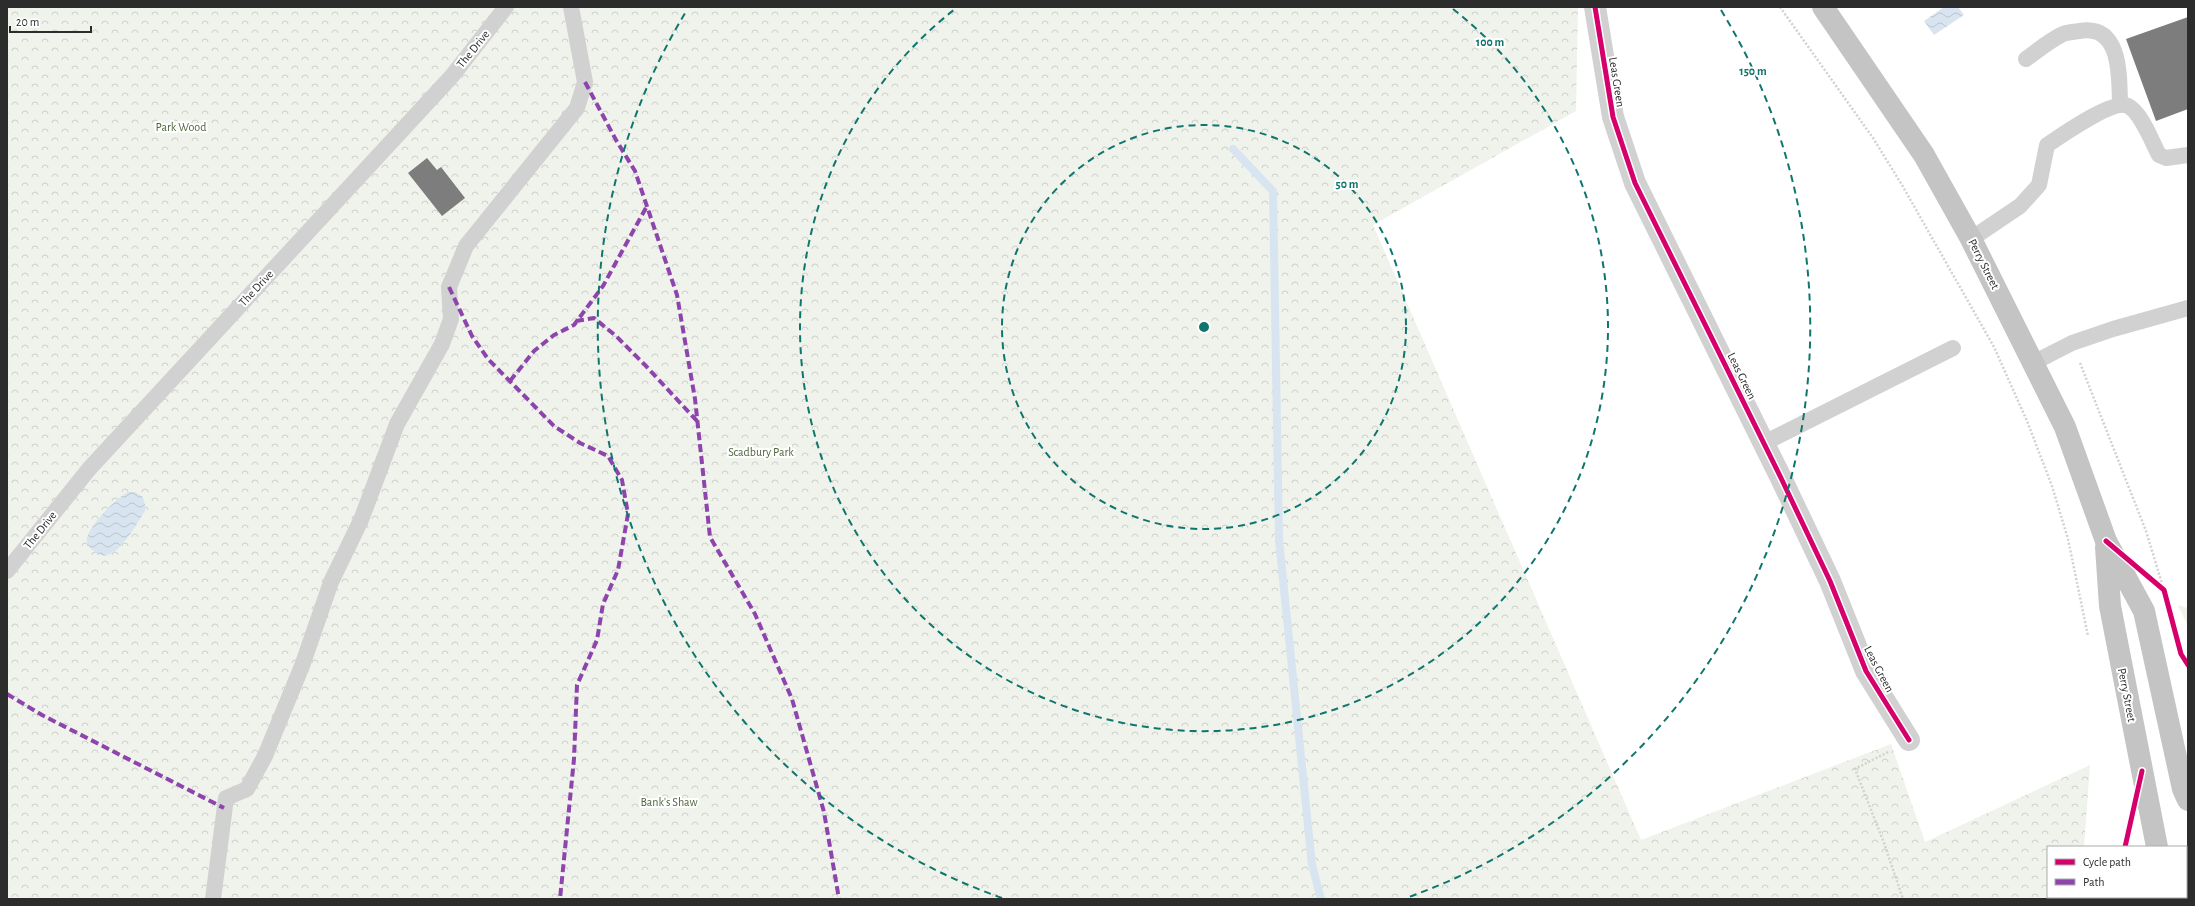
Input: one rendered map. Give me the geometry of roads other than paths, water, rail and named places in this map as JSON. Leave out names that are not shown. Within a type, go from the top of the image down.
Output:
[{"type":"main road","name":"Perry Street","points":[[1823,7],[1924,155],[1971,239],[2065,428],[2106,541],[2144,611],[2181,782],[2188,800]]},
{"type":"main road","name":"Perry Street","points":[[2106,541],[2110,606],[2157,846]]},
{"type":"street","name":"Leas Green","points":[[1595,7],[1613,117],[1635,183],[1764,443],[1830,581],[1866,671],[1909,740]]},
{"type":"lane","name":"The Drive","points":[[7,571],[89,469],[452,76],[506,7]]},
{"type":"lane","points":[[213,899],[226,798],[247,789],[265,756],[302,666],[331,582],[361,520],[397,424],[442,344],[451,319],[448,287],[466,246],[578,108],[586,82],[571,7]]},
{"type":"lane","points":[[2026,58],[2062,34],[2091,29],[2099,33],[2111,44],[2119,64],[2120,104]]},
{"type":"lane","points":[[1971,239],[2020,206],[2039,185],[2046,145],[2102,112],[2120,104],[2128,106],[2136,112],[2159,154],[2166,158],[2188,155]]},
{"type":"lane","points":[[2033,364],[2072,343],[2112,329],[2188,308]]},
{"type":"lane","points":[[1764,443],[1953,348]]},
{"type":"water","points":[[1944,7],[1958,7],[1964,15],[1934,35],[1924,21]]},
{"type":"water","points":[[128,492],[135,492],[143,497],[146,509],[122,545],[109,555],[103,556],[89,547],[87,537],[102,514]]},
{"type":"waterway","points":[[1233,149],[1273,191],[1279,540],[1312,865],[1321,899]]},
{"type":"park label","name":"Park Wood","points":[[181,127]]},
{"type":"park label","name":"Scadbury Park","points":[[761,452]]},
{"type":"park label","name":"Bank's Shaw","points":[[669,802]]}]
